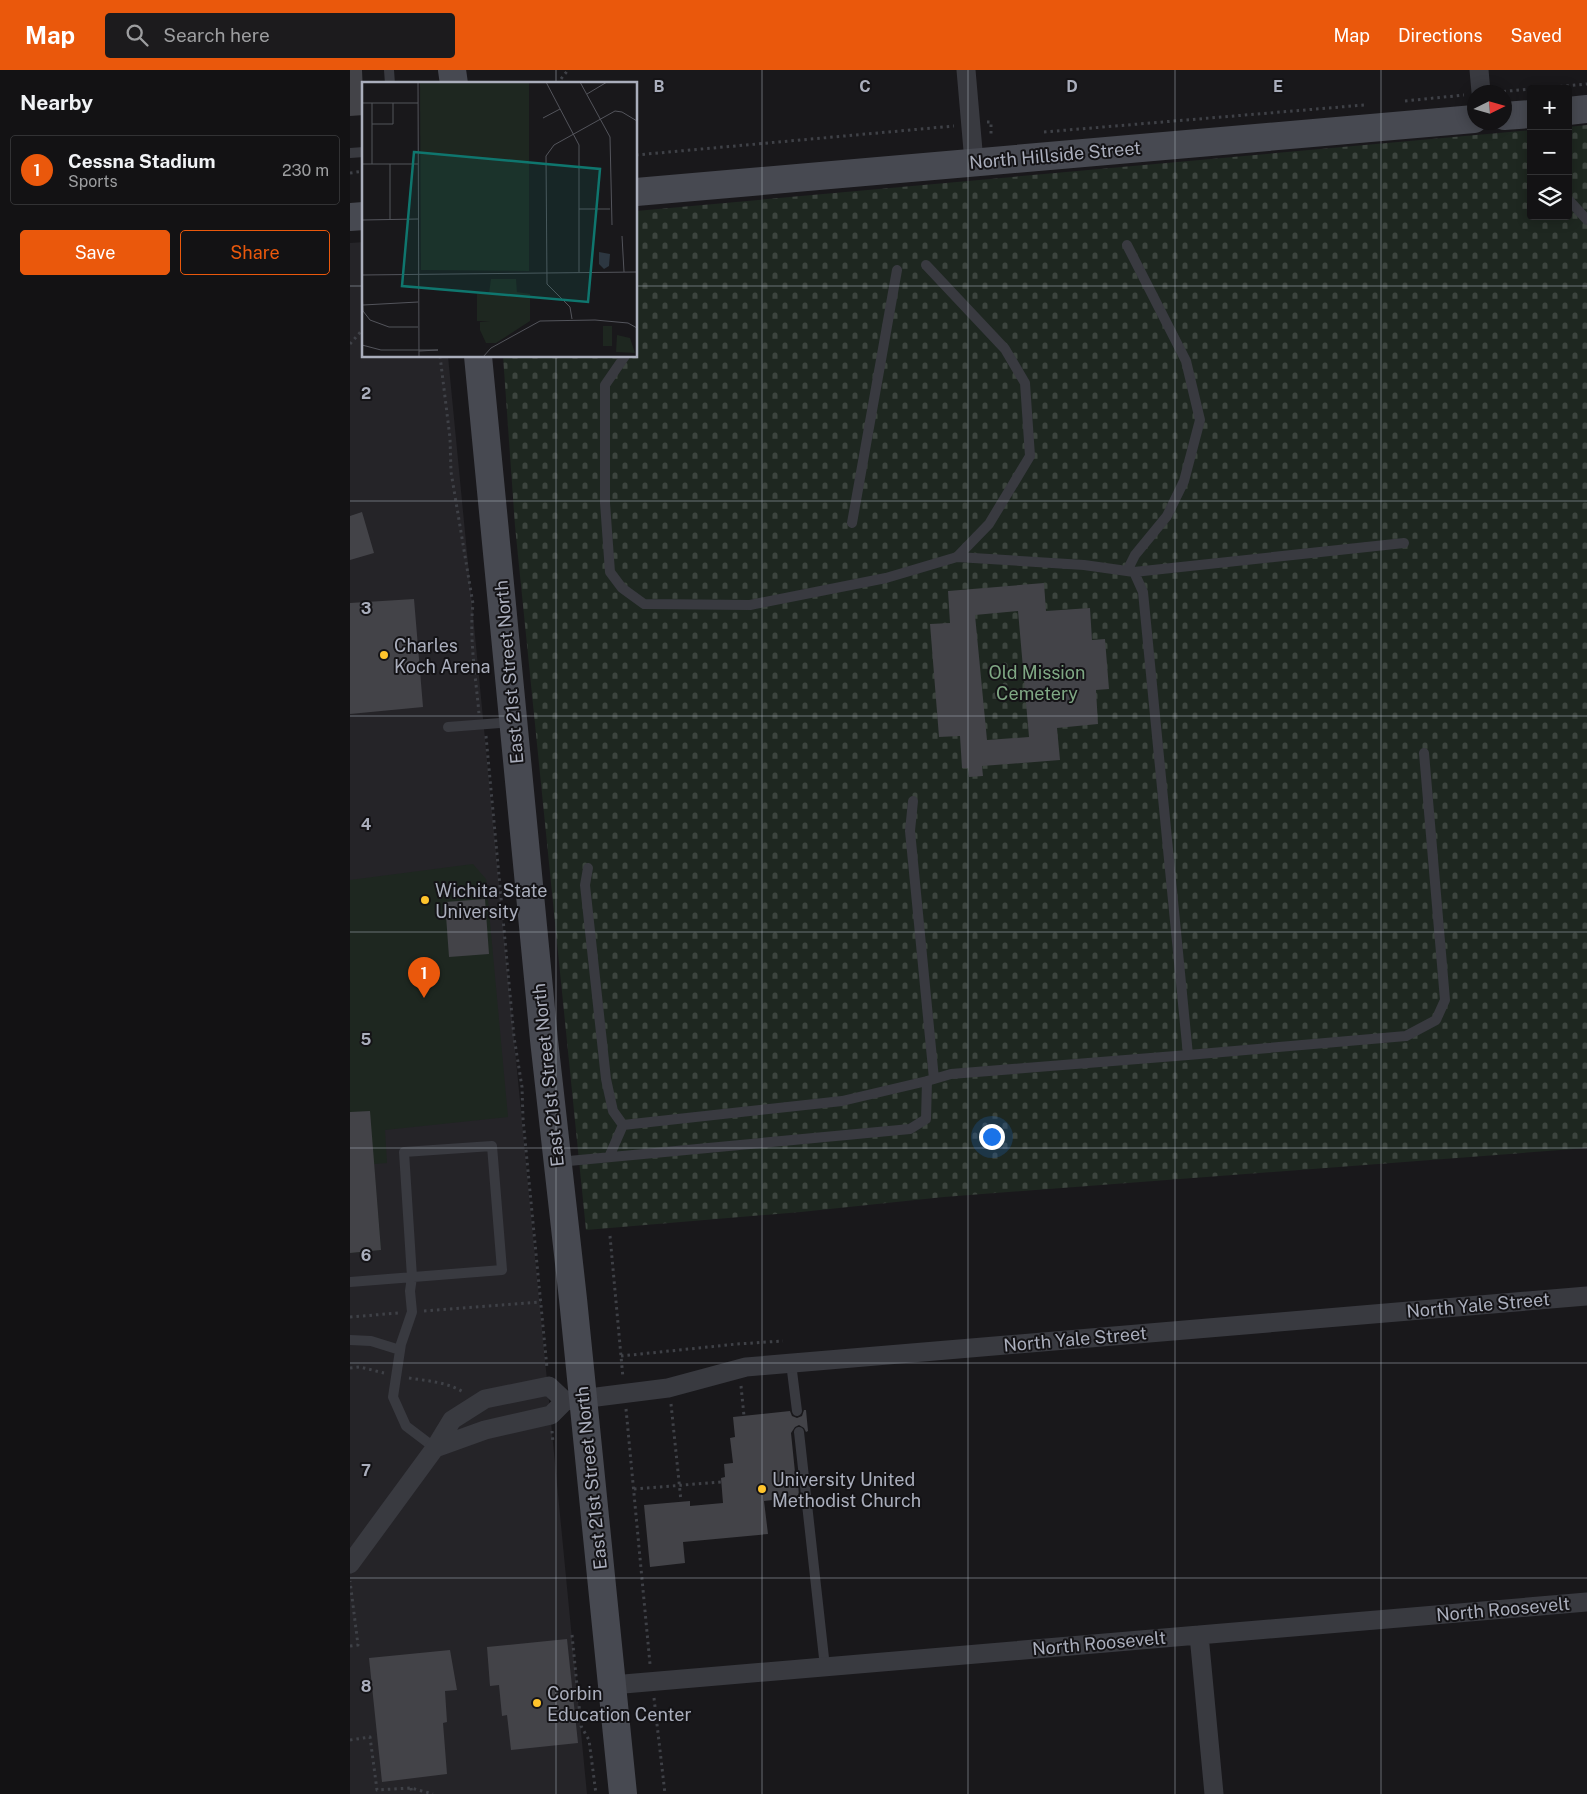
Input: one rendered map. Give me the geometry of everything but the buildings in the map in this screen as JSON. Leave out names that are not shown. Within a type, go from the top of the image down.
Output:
[{"type":"main road","name":"North Hillside Street","points":[[638,192],[974,162],[1467,103]]},
{"type":"main road","points":[[1572,110],[1587,109]]},
{"type":"main road","points":[[1512,115],[1527,114]]},
{"type":"main road","name":"East 21st Street North","points":[[478,358],[557,1162],[574,1401],[612,1685],[623,1794]]},
{"type":"street","points":[[966,70],[974,162]]},
{"type":"street","points":[[1477,85],[1479,70]]},
{"type":"street","name":"North Yale Street","points":[[574,1401],[668,1388],[746,1367],[1587,1296]]},
{"type":"street","points":[[350,1564],[435,1448],[452,1420],[485,1399],[549,1386],[574,1401],[551,1415],[485,1430],[435,1448]]},
{"type":"street","name":"North Roosevelt","points":[[612,1685],[1587,1602]]},
{"type":"street","points":[[1199,1635],[1214,1794]]},
{"type":"lane","points":[[1572,203],[1587,220]]},
{"type":"lane","points":[[1127,245],[1186,361],[1200,420],[1184,481],[1167,516],[1135,555],[1130,572]]},
{"type":"lane","points":[[926,265],[1005,349],[1025,383],[1030,456],[989,524],[957,557]]},
{"type":"lane","points":[[852,523],[897,270]]},
{"type":"lane","points":[[625,358],[605,385],[605,502],[610,572],[622,588],[644,604],[750,606],[886,578],[957,557],[1084,565],[1130,572],[1404,543]]},
{"type":"lane","points":[[1130,572],[1144,592],[1188,1055]]},
{"type":"lane","points":[[448,726],[513,722]]},
{"type":"lane","points":[[623,1125],[842,1101],[951,1074],[1406,1036],[1436,1020],[1445,1000],[1424,754]]},
{"type":"lane","points":[[557,1162],[910,1129],[926,1119],[930,1080],[910,832],[913,801]]},
{"type":"lane","points":[[588,868],[585,885],[606,1079],[613,1111],[623,1125]]},
{"type":"lane","points":[[609,1158],[623,1125]]},
{"type":"lane","points":[[350,1282],[412,1277],[502,1270],[492,1146],[404,1152],[412,1277],[410,1291],[412,1312],[400,1350],[393,1396],[406,1426],[435,1448]]},
{"type":"lane","points":[[350,1340],[371,1341],[400,1350]]},
{"type":"lane","points":[[792,1363],[797,1411]]},
{"type":"lane","points":[[799,1432],[825,1667]]},
{"type":"path","points":[[559,82],[568,70]]},
{"type":"path","points":[[1572,85],[1587,84]]},
{"type":"path","points":[[1512,91],[1527,89]]},
{"type":"path","points":[[1398,102],[1467,102]]},
{"type":"path","points":[[1040,133],[1369,104]]},
{"type":"path","points":[[638,156],[991,122],[991,137],[1001,136]]},
{"type":"path","points":[[350,344],[362,330]]},
{"type":"path","points":[[440,358],[450,438],[451,472],[473,604],[472,623],[479,716],[488,743],[488,764],[514,1037],[522,1087],[523,1119],[548,1368],[539,1370]]},
{"type":"path","points":[[610,1236],[652,1681],[665,1794]]},
{"type":"path","points":[[350,1317],[541,1302]]},
{"type":"path","points":[[621,1356],[783,1341]]},
{"type":"path","points":[[350,1368],[360,1367],[396,1376],[434,1382],[455,1387],[468,1394]]},
{"type":"path","points":[[671,1403],[681,1502]]},
{"type":"path","points":[[634,1489],[721,1482]]},
{"type":"path","points":[[350,1581],[358,1645],[350,1646]]},
{"type":"path","points":[[572,1636],[580,1726],[589,1740],[596,1794]]},
{"type":"path","points":[[350,1740],[370,1737],[377,1790],[411,1788],[432,1794]]},
{"type":"path","points":[[411,1788],[412,1794]]},
{"type":"shaded area","name":"Wichita State University","points":[[362,242],[362,358],[448,358],[587,1794],[350,1794],[350,243]]},
{"type":"green space","name":"Old Mission Cemetery","points":[[1587,125],[1587,1148],[944,1197],[801,1212],[586,1230],[515,526],[503,358],[638,358],[638,211],[1527,130],[1527,220],[1572,220],[1572,127]]},
{"type":"green space","points":[[473,864],[486,879],[508,1117],[385,1130],[387,1163],[374,1164],[381,1250],[350,1253],[350,880]]},
{"type":"place","name":"Charles Koch Arena","points":[[384,655]]},
{"type":"place","name":"Wichita State University","points":[[425,900]]},
{"type":"place","name":"Cessna Stadium","points":[[424,998]]},
{"type":"place","name":"University United Methodist Church","points":[[762,1489]]},
{"type":"place","name":"Corbin Education Center","points":[[537,1703]]}]
